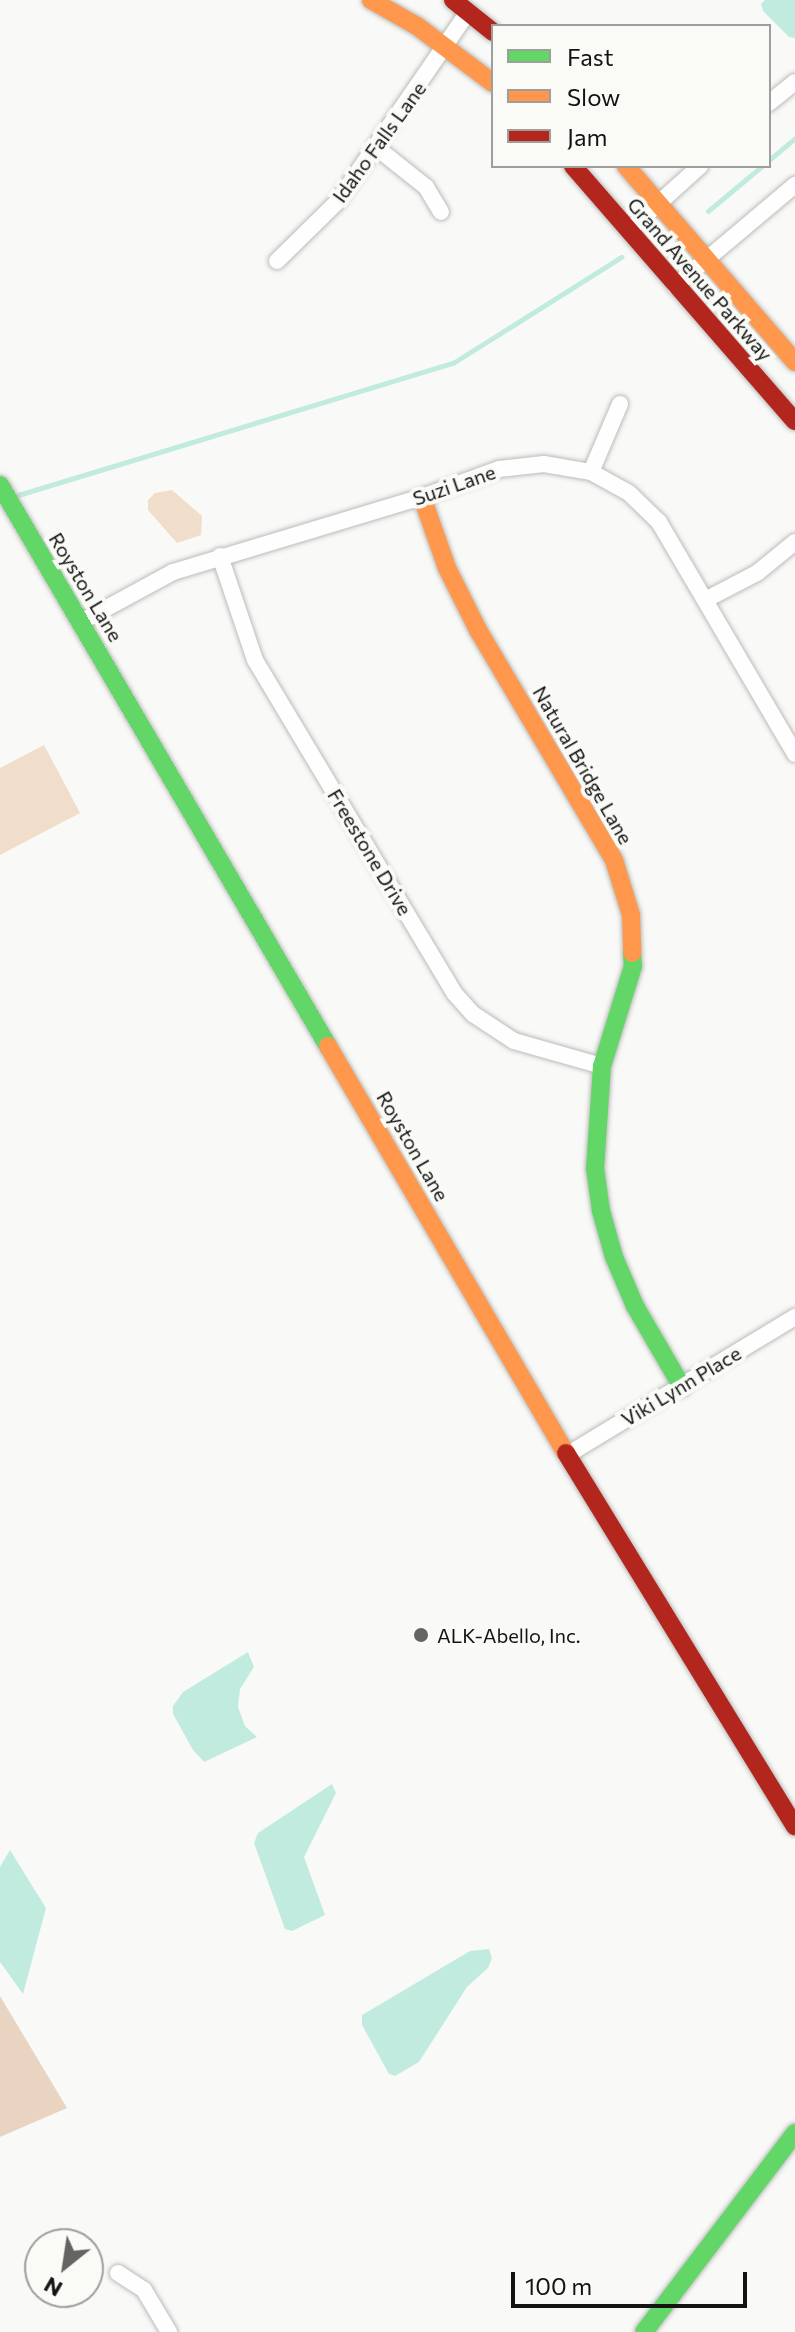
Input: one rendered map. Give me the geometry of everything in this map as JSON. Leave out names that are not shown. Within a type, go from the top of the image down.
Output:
[{"type":"street","points":[[371,0],[446,47],[491,81]]},
{"type":"street","points":[[461,6],[491,30]]},
{"type":"street","name":"Idaho Falls Lane","points":[[277,261],[337,202],[377,148],[446,47],[461,6]]},
{"type":"street","points":[[771,101],[795,82]]},
{"type":"street","points":[[377,148],[426,187],[441,212]]},
{"type":"street","name":"Grand Avenue Parkway","points":[[575,168],[795,421]]},
{"type":"street","name":"Grand Avenue Parkway","points":[[628,168],[795,362]]},
{"type":"street","points":[[629,230],[698,168]]},
{"type":"street","points":[[675,286],[795,185]]},
{"type":"street","points":[[591,472],[620,404]]},
{"type":"street","name":"Suzi Lane","points":[[81,622],[173,572],[422,497],[499,469],[544,464],[591,472],[629,493],[659,522],[707,599],[795,754]]},
{"type":"street","name":"Royston Lane","points":[[0,485],[567,1455],[795,1826]]},
{"type":"street","name":"Natural Bridge Lane","points":[[422,497],[447,568],[478,630],[614,860],[631,915],[633,966],[602,1066],[596,1121],[601,1211],[614,1257],[635,1306],[682,1387]]},
{"type":"street","points":[[707,599],[757,573],[795,542]]},
{"type":"street","name":"Freestone Drive","points":[[220,556],[255,660],[455,994],[473,1014],[514,1041],[602,1066]]},
{"type":"street","name":"Viki Lynn Place","points":[[567,1455],[795,1317]]},
{"type":"street","points":[[644,2332],[795,2133]]},
{"type":"street","points":[[118,2273],[144,2290],[169,2332]]},
{"type":"shaded area","points":[[765,0],[795,0],[795,38],[789,37],[763,11],[761,4]]},
{"type":"shaded area","points":[[172,490],[202,516],[201,535],[177,543],[148,510],[148,500],[155,493]]},
{"type":"shaded area","points":[[44,745],[80,813],[0,855],[0,768]]},
{"type":"shaded area","points":[[248,1652],[254,1667],[240,1689],[238,1707],[245,1726],[257,1737],[204,1762],[193,1750],[173,1714],[173,1706],[183,1692]]},
{"type":"shaded area","points":[[332,1784],[336,1793],[304,1857],[325,1915],[292,1931],[285,1929],[254,1843],[258,1833]]},
{"type":"shaded area","points":[[10,1850],[46,1908],[23,1994],[0,1962],[0,1867]]},
{"type":"shaded area","points":[[489,1949],[492,1958],[488,1968],[467,1987],[419,2062],[395,2076],[389,2074],[362,2025],[362,2015],[470,1951]]},
{"type":"shaded area","points":[[0,1996],[67,2108],[0,2137]]},
{"type":"waterway","points":[[771,158],[795,138]]},
{"type":"waterway","points":[[708,211],[760,168]]},
{"type":"waterway","points":[[18,495],[453,363],[621,257]]},
{"type":"traffic: fast","points":[[0,485],[328,1046]]},
{"type":"traffic: fast","points":[[632,953],[633,966],[602,1066],[595,1168],[601,1211],[614,1257],[635,1306],[682,1387]]},
{"type":"traffic: fast","points":[[644,2332],[795,2133]]},
{"type":"traffic: slow","points":[[371,0],[417,26],[491,82]]},
{"type":"traffic: slow","points":[[628,168],[795,362]]},
{"type":"traffic: slow","points":[[422,497],[447,568],[478,630],[614,860],[631,915],[632,953]]},
{"type":"traffic: slow","points":[[328,1046],[566,1453]]},
{"type":"traffic: jam","points":[[453,0],[491,30]]},
{"type":"traffic: jam","points":[[575,168],[795,421]]},
{"type":"traffic: jam","points":[[566,1453],[795,1826]]},
{"type":"place","name":"ALK-Abello, Inc.","points":[[421,1635]]}]
